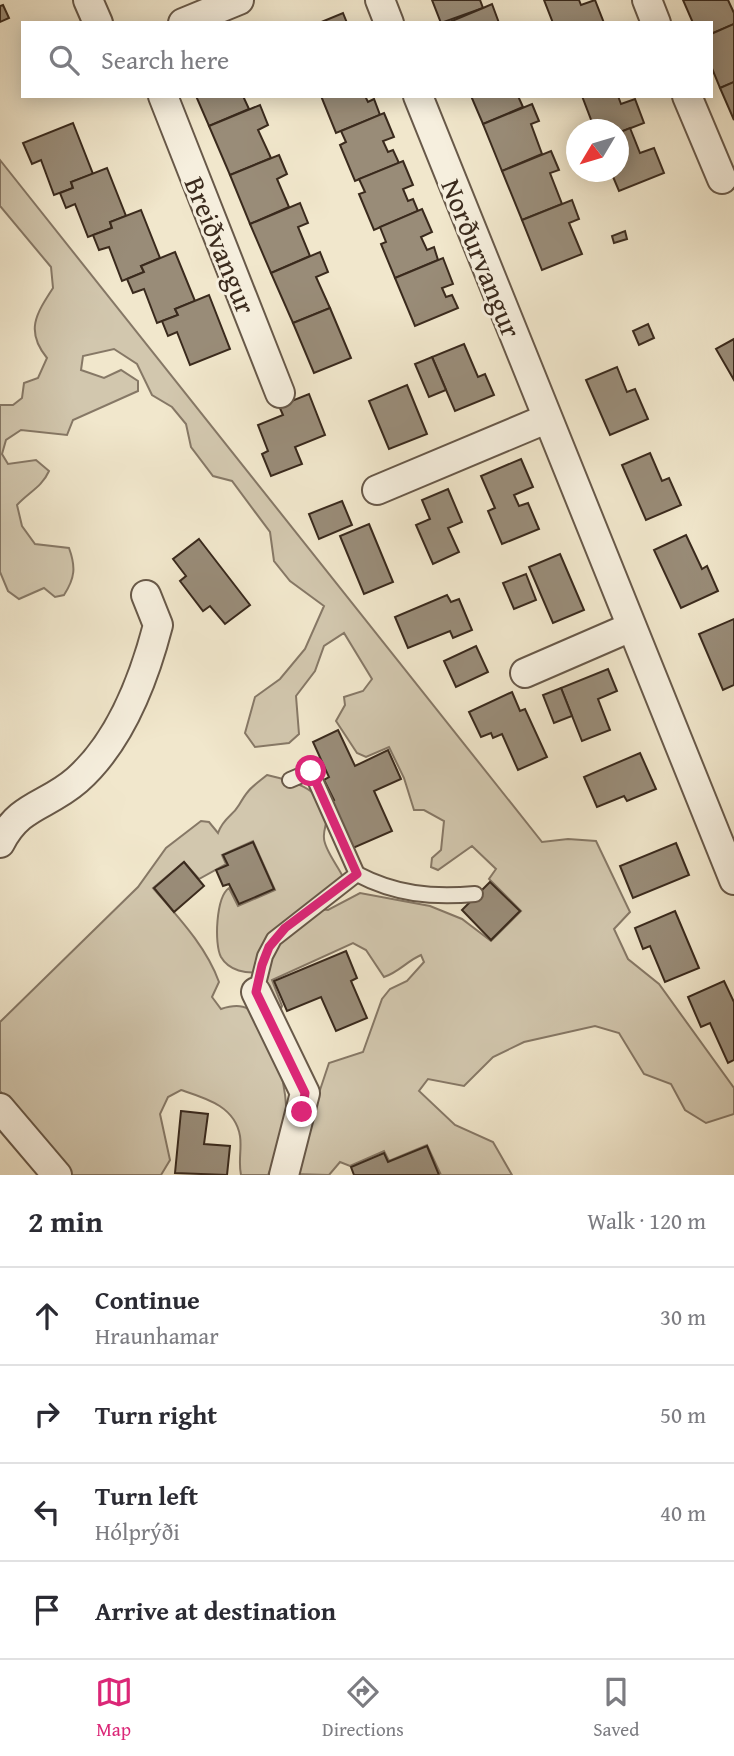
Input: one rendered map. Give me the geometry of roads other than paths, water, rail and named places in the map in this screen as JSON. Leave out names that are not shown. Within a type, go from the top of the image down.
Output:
[{"type":"street","points":[[88,0],[97,21]]},
{"type":"street","points":[[188,21],[239,0]]},
{"type":"street","points":[[380,0],[388,21]]},
{"type":"street","points":[[647,0],[655,21]]},
{"type":"street","name":"Breiðvangur","points":[[164,98],[280,393]]},
{"type":"street","name":"Norðurvangur","points":[[419,98],[734,880]]},
{"type":"street","points":[[688,98],[722,179]]},
{"type":"street","points":[[377,490],[546,419]]},
{"type":"street","points":[[0,844],[15,817],[58,795],[79,779],[106,748],[138,685],[158,625],[146,596]]},
{"type":"street","points":[[525,673],[631,627]]},
{"type":"street","points":[[256,992],[305,1093],[284,1175]]},
{"type":"street","points":[[0,1108],[57,1175]]},
{"type":"lane","points":[[290,780],[311,771],[357,874],[373,882],[419,896],[475,894]]},
{"type":"lane","points":[[256,992],[265,956],[274,939],[357,874]]}]
